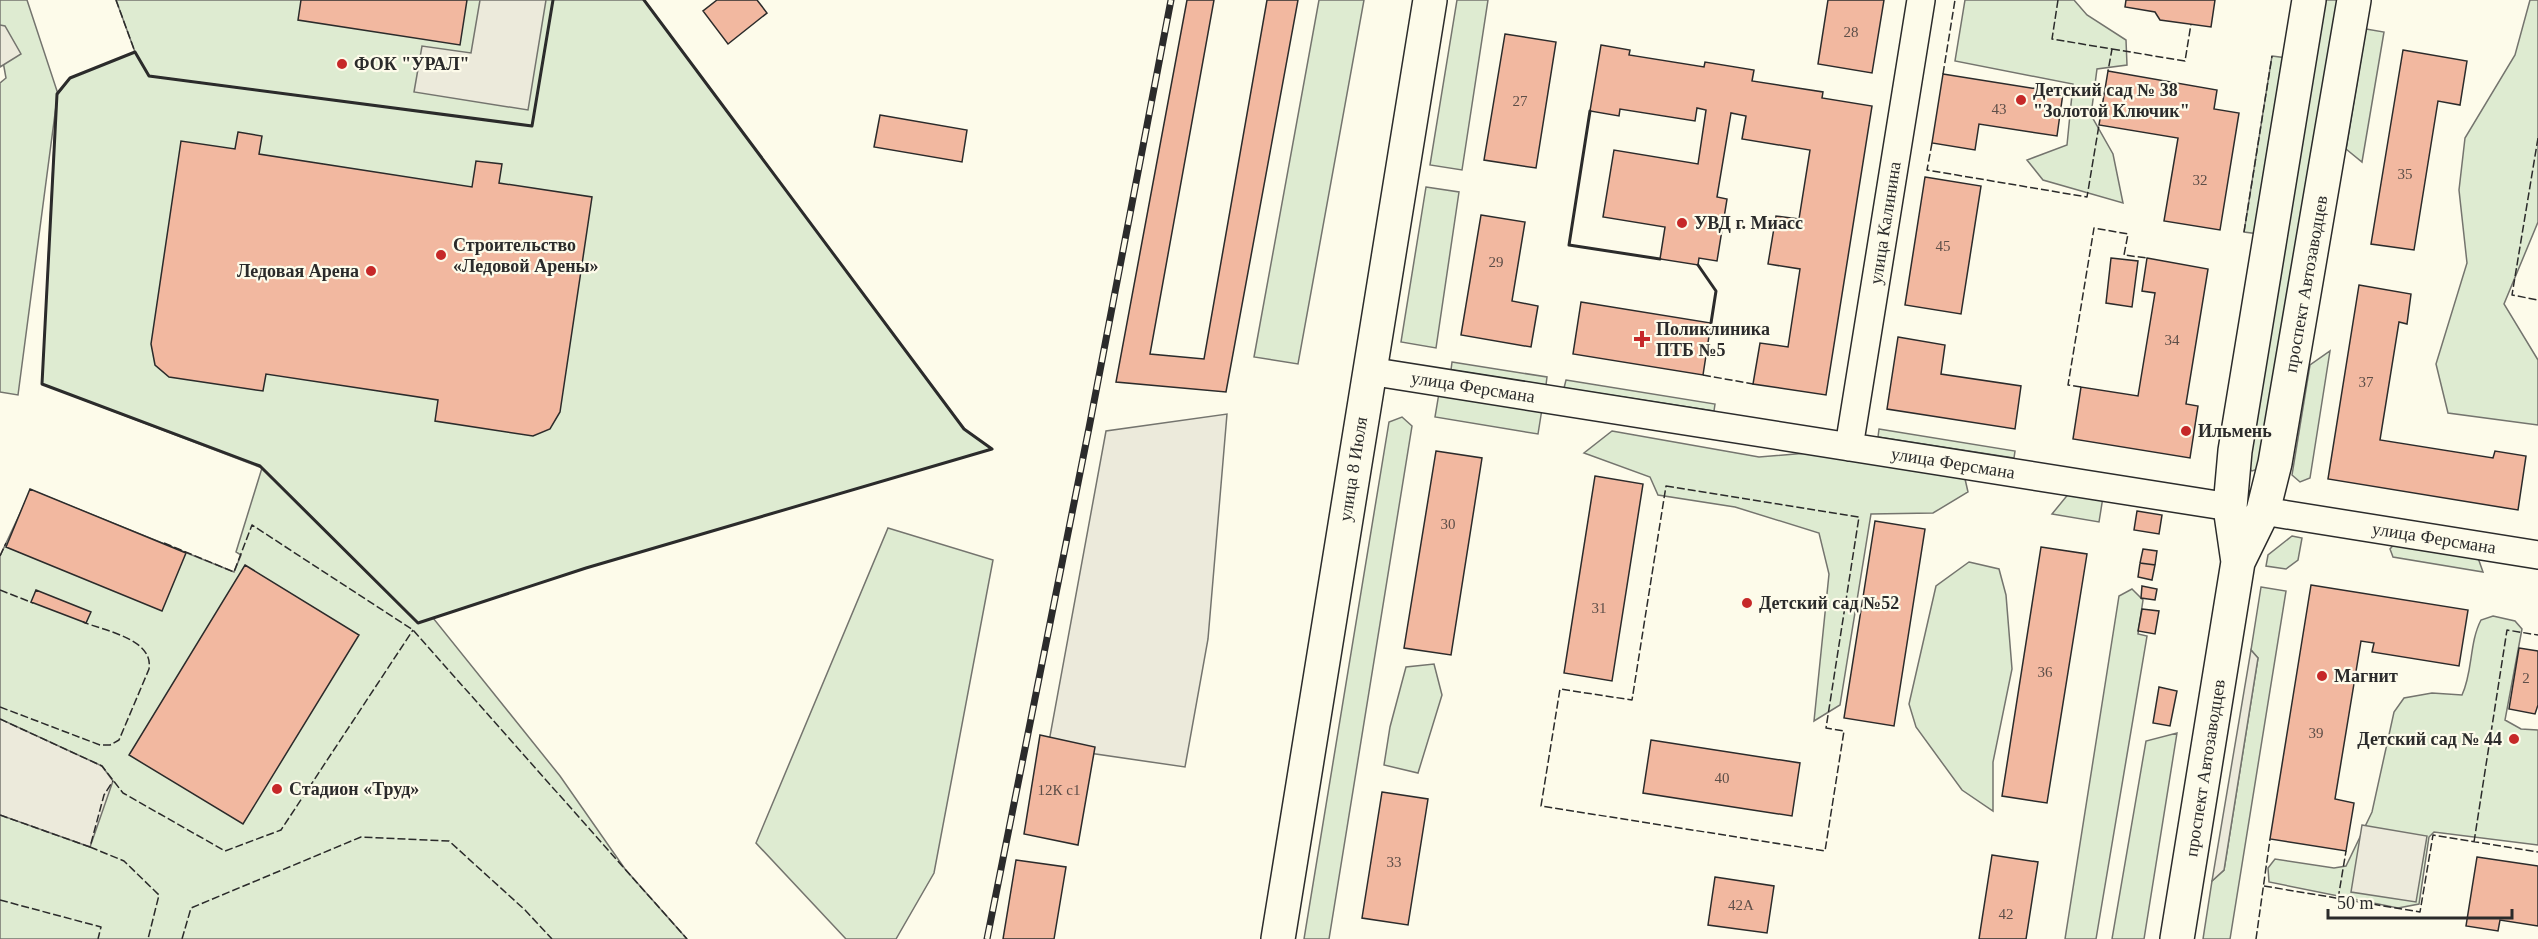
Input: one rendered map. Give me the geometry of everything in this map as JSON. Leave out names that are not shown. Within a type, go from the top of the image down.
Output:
[{"type":"main road","name":"улица 8 Июля","points":[[1278,939],[1430,0]]},
{"type":"main road","name":"проспект Автозаводцев","points":[[2238,562],[2230,507],[2235,451],[2309,0]]},
{"type":"main road","name":"проспект Автозаводцев","points":[[2177,939],[2238,562],[2263,512],[2276,463],[2354,0]]},
{"type":"main road","name":"улица Ферсмана","points":[[2230,507],[2263,512]]},
{"type":"street","name":"улица Калинина","points":[[1849,447],[1921,0]]},
{"type":"street","name":"улица Ферсмана","points":[[1369,371],[2230,507]]},
{"type":"street","name":"улица Ферсмана","points":[[2263,512],[2538,555]]},
{"type":"green space","points":[[0,0],[27,0],[58,94],[70,78],[135,52],[116,0],[644,0],[964,429],[992,449],[586,568],[433,618],[560,776],[625,869],[687,939],[0,939],[0,556],[31,490],[234,572],[241,555],[236,552],[262,468],[42,384],[56,106],[18,395],[0,392],[0,83],[6,78],[0,45]]},
{"type":"green space","points":[[1319,0],[1364,0],[1298,364],[1254,357]]},
{"type":"green space","points":[[1457,0],[1488,0],[1462,170],[1430,165]]},
{"type":"green space","points":[[1965,0],[2074,0],[2087,15],[2126,40],[2127,65],[2097,69],[2091,115],[2113,154],[2123,203],[2043,180],[2027,160],[2067,145],[2073,84],[1955,61]]},
{"type":"green space","points":[[2323,0],[2338,0],[2261,468],[2252,471],[2245,465]]},
{"type":"green space","points":[[2530,0],[2538,0],[2538,222],[2504,304],[2538,360],[2538,425],[2448,413],[2436,364],[2467,263],[2459,190],[2465,138],[2515,55]]},
{"type":"green space","points":[[2366,29],[2384,32],[2362,162],[2346,149]]},
{"type":"green space","points":[[2272,56],[2287,58],[2259,234],[2244,232]]},
{"type":"green space","points":[[1426,187],[1459,192],[1436,348],[1401,342]]},
{"type":"green space","points":[[2330,351],[2310,478],[2300,482],[2292,475],[2310,365]]},
{"type":"green space","points":[[1452,362],[1547,377],[1546,385],[1451,370]]},
{"type":"green space","points":[[1566,380],[1715,404],[1714,411],[1564,388]]},
{"type":"green space","points":[[1439,393],[1542,409],[1538,434],[1435,417]]},
{"type":"green space","points":[[1402,417],[1412,426],[1329,939],[1304,939],[1389,422]]},
{"type":"green space","points":[[1879,429],[2015,451],[2014,458],[1878,437]]},
{"type":"green space","points":[[1612,431],[1759,457],[1831,451],[1960,457],[1968,492],[1933,513],[1871,514],[1840,705],[1814,721],[1829,574],[1819,533],[1735,507],[1658,495],[1650,477],[1584,453]]},
{"type":"green space","points":[[2070,492],[2103,497],[2099,522],[2052,514]]},
{"type":"green space","points":[[888,528],[993,560],[934,873],[896,939],[846,939],[756,843]]},
{"type":"green space","points":[[2292,536],[2302,538],[2298,560],[2286,569],[2266,566],[2268,555]]},
{"type":"green space","points":[[2395,543],[2477,555],[2483,572],[2393,557],[2390,549]]},
{"type":"green space","points":[[1969,562],[1999,569],[2006,595],[2012,669],[1993,762],[1993,811],[1962,790],[1916,727],[1909,704],[1936,586]]},
{"type":"green space","points":[[2261,587],[2286,591],[2230,939],[2203,939],[2212,881],[2224,870],[2258,658],[2251,650]]},
{"type":"green space","points":[[2132,589],[2143,600],[2138,634],[2147,636],[2096,939],[2065,939],[2119,596]]},
{"type":"green space","points":[[2493,616],[2515,621],[2522,629],[2505,720],[2521,729],[2538,730],[2538,845],[2434,832],[2429,837],[2419,904],[2398,908],[2269,882],[2268,868],[2275,859],[2334,868],[2346,866],[2372,812],[2394,712],[2404,698],[2432,693],[2462,695],[2468,677],[2477,629],[2481,620]]},
{"type":"green space","points":[[1434,664],[1442,695],[1418,773],[1384,765],[1390,727],[1406,667]]},
{"type":"green space","points":[[2177,733],[2144,939],[2112,939],[2146,741]]},
{"type":"shaded area","points":[[480,0],[546,0],[528,110],[414,92],[422,46],[471,53]]},
{"type":"shaded area","points":[[0,25],[5,26],[21,54],[0,67]]},
{"type":"shaded area","points":[[1227,414],[1208,639],[1185,767],[1048,747],[1106,431]]},
{"type":"shaded area","points":[[2251,650],[2258,658],[2224,870],[2212,881]]},
{"type":"shaded area","points":[[0,719],[102,766],[113,781],[90,847],[0,815]]},
{"type":"shaded area","points":[[2362,825],[2427,836],[2416,902],[2351,892]]},
{"type":"building","points":[[301,0],[467,0],[460,45],[298,20]]},
{"type":"building","points":[[717,0],[757,0],[767,13],[728,44],[703,11]]},
{"type":"building","points":[[1187,0],[1214,0],[1150,354],[1204,359],[1267,0],[1298,0],[1226,392],[1116,382]]},
{"type":"building","points":[[1828,0],[1884,0],[1872,73],[1818,64]]},
{"type":"building","points":[[2126,0],[2215,0],[2211,27],[2160,20],[2155,12],[2125,7]]},
{"type":"building","points":[[1505,34],[1556,42],[1536,168],[1484,160]]},
{"type":"building","name":"УВД г. Миасс","points":[[1601,45],[1630,50],[1629,55],[1704,67],[1705,62],[1754,70],[1752,81],[1823,92],[1822,98],[1872,106],[1826,395],[1753,384],[1760,343],[1788,347],[1800,269],[1768,264],[1776,216],[1799,219],[1810,150],[1742,139],[1746,116],[1731,113],[1717,197],[1727,199],[1717,261],[1699,258],[1698,265],[1660,259],[1665,227],[1603,217],[1614,150],[1698,164],[1706,110],[1697,108],[1695,121],[1620,109],[1619,116],[1590,111]]},
{"type":"building","points":[[2403,50],[2467,61],[2460,105],[2438,101],[2414,250],[2371,244]]},
{"type":"building","points":[[2108,71],[2217,90],[2214,109],[2239,113],[2220,230],[2164,221],[2178,138],[2099,125]]},
{"type":"building","points":[[1943,74],[2063,93],[2057,136],[1979,124],[1975,150],[1932,143]]},
{"type":"building","points":[[880,115],[967,130],[962,162],[874,147]]},
{"type":"building","name":"Ледовая Арена","points":[[238,132],[262,136],[259,154],[472,187],[476,161],[502,164],[499,183],[592,197],[560,412],[550,429],[533,436],[435,421],[438,400],[266,374],[263,391],[169,377],[155,365],[151,344],[181,141],[235,149]]},
{"type":"building","points":[[1925,177],[1981,186],[1961,314],[1905,305]]},
{"type":"building","points":[[1481,215],[1525,222],[1512,301],[1538,306],[1531,347],[1461,335]]},
{"type":"building","points":[[2111,258],[2138,261],[2132,307],[2106,303]]},
{"type":"building","points":[[2147,258],[2208,269],[2186,404],[2198,406],[2190,458],[2073,439],[2081,387],[2138,396],[2155,293],[2142,291]]},
{"type":"building","points":[[2359,285],[2411,294],[2407,324],[2399,322],[2380,440],[2493,458],[2495,451],[2526,456],[2518,510],[2328,479]]},
{"type":"building","name":"Поликлиника ПТБ №5","points":[[1581,302],[1711,323],[1703,375],[1573,354]]},
{"type":"building","points":[[1898,337],[1945,345],[1941,374],[2021,386],[2015,429],[1887,409]]},
{"type":"building","points":[[1436,451],[1482,458],[1451,655],[1404,648]]},
{"type":"building","points":[[1595,476],[1643,484],[1612,681],[1564,673]]},
{"type":"building","points":[[30,489],[186,553],[162,611],[6,547]]},
{"type":"building","points":[[2137,511],[2162,515],[2159,534],[2134,530]]},
{"type":"building","points":[[1875,521],[1925,529],[1894,726],[1844,718]]},
{"type":"building","points":[[2041,547],[2087,554],[2047,803],[2002,796]]},
{"type":"building","points":[[2143,549],[2157,551],[2155,565],[2140,563]]},
{"type":"building","points":[[2140,563],[2155,565],[2152,580],[2138,577]]},
{"type":"building","points":[[245,565],[359,635],[243,824],[129,755]]},
{"type":"building","points":[[2311,585],[2468,610],[2459,666],[2372,652],[2374,643],[2361,641],[2335,799],[2354,803],[2346,851],[2270,839]]},
{"type":"building","points":[[2142,586],[2157,589],[2155,600],[2141,598]]},
{"type":"building","points":[[36,590],[91,612],[86,623],[31,602]]},
{"type":"building","points":[[2142,609],[2159,611],[2155,634],[2138,631]]},
{"type":"building","points":[[2519,648],[2538,651],[2538,705],[2535,714],[2509,709]]},
{"type":"building","points":[[2159,687],[2177,691],[2170,726],[2153,723]]},
{"type":"building","points":[[1040,735],[1095,747],[1078,845],[1024,834]]},
{"type":"building","points":[[1651,740],[1800,763],[1792,816],[1643,793]]},
{"type":"building","points":[[1382,792],[1428,799],[1408,925],[1362,918]]},
{"type":"building","points":[[1992,855],[2038,862],[2026,939],[1979,939]]},
{"type":"building","points":[[2477,857],[2538,866],[2538,926],[2500,920],[2498,931],[2466,926]]},
{"type":"building","points":[[1016,860],[1066,867],[1054,939],[1003,939]]},
{"type":"building","points":[[1715,877],[1774,886],[1767,933],[1708,925]]},
{"type":"railway","points":[[987,939],[1089,428],[1171,0]]},
{"type":"fence","points":[[116,0],[135,52],[149,76],[532,126],[553,0]]},
{"type":"fence","points":[[1943,74],[1955,0]]},
{"type":"fence","points":[[2058,0],[2052,39],[2112,49],[2108,71]]},
{"type":"fence","points":[[2112,49],[2185,61],[2191,24]]},
{"type":"fence","points":[[2244,232],[2272,56]]},
{"type":"fence","points":[[1932,143],[1927,170],[2087,197],[2099,125]]},
{"type":"fence","points":[[2538,138],[2512,295],[2538,300]]},
{"type":"fence","points":[[2081,387],[2068,385],[2094,228],[2128,234],[2124,255],[2147,258]]},
{"type":"fence","points":[[1703,375],[1753,384]]},
{"type":"fence","points":[[1666,486],[1859,517],[1826,728],[1844,731],[1825,851],[1541,806],[1560,689],[1632,700],[1666,486]]},
{"type":"fence","points":[[164,543],[234,572],[252,525],[413,630],[687,939]]},
{"type":"fence","points":[[0,556],[6,543]]},
{"type":"fence","points":[[0,590],[33,603]]},
{"type":"fence","points":[[0,707],[100,745],[110,745],[119,740],[149,669],[149,659],[136,643],[83,622]]},
{"type":"fence","points":[[0,719],[102,766],[123,793],[225,851],[281,830],[413,630]]},
{"type":"fence","points":[[2474,842],[2507,630],[2538,635]]},
{"type":"fence","points":[[0,815],[90,847],[104,795],[113,781]]},
{"type":"fence","points":[[2264,886],[2420,912],[2433,835],[2538,852]]},
{"type":"fence","points":[[182,939],[191,908],[361,837],[449,841],[525,910],[552,939]]},
{"type":"fence","points":[[2256,939],[2270,839]]},
{"type":"fence","points":[[90,847],[124,861],[159,895],[148,939]]},
{"type":"fence","points":[[2338,899],[2346,851]]},
{"type":"fence","points":[[0,900],[101,927],[98,939]]},
{"type":"wall","points":[[553,0],[532,126],[149,76],[135,52],[70,78],[57,94],[42,384],[260,466],[418,623],[586,568],[992,449],[964,429],[644,0]]},
{"type":"wall","points":[[1590,111],[1569,245],[1660,259]]},
{"type":"wall","points":[[1698,265],[1716,291],[1711,323]]},
{"type":"place","name":"ФОК \"УРАЛ\"","points":[[342,64]]},
{"type":"place","name":"Детский сад № 38 \"Золотой Ключик\"","points":[[2021,100]]},
{"type":"place","name":"УВД г. Миасс","points":[[1682,223]]},
{"type":"place","name":"Строительство «Ледовой Арены»","points":[[441,255]]},
{"type":"place","name":"Ледовая Арена","points":[[371,271]]},
{"type":"place","name":"Поликлиника ПТБ №5","points":[[1642,339]]},
{"type":"place","name":"Ильмень","points":[[2186,431]]},
{"type":"place","name":"Детский сад №52","points":[[1747,603]]},
{"type":"place","name":"Магнит","points":[[2322,676]]},
{"type":"place","name":"Детский сад № 44","points":[[2514,739]]},
{"type":"place","name":"Стадион «Труд»","points":[[277,789]]}]
